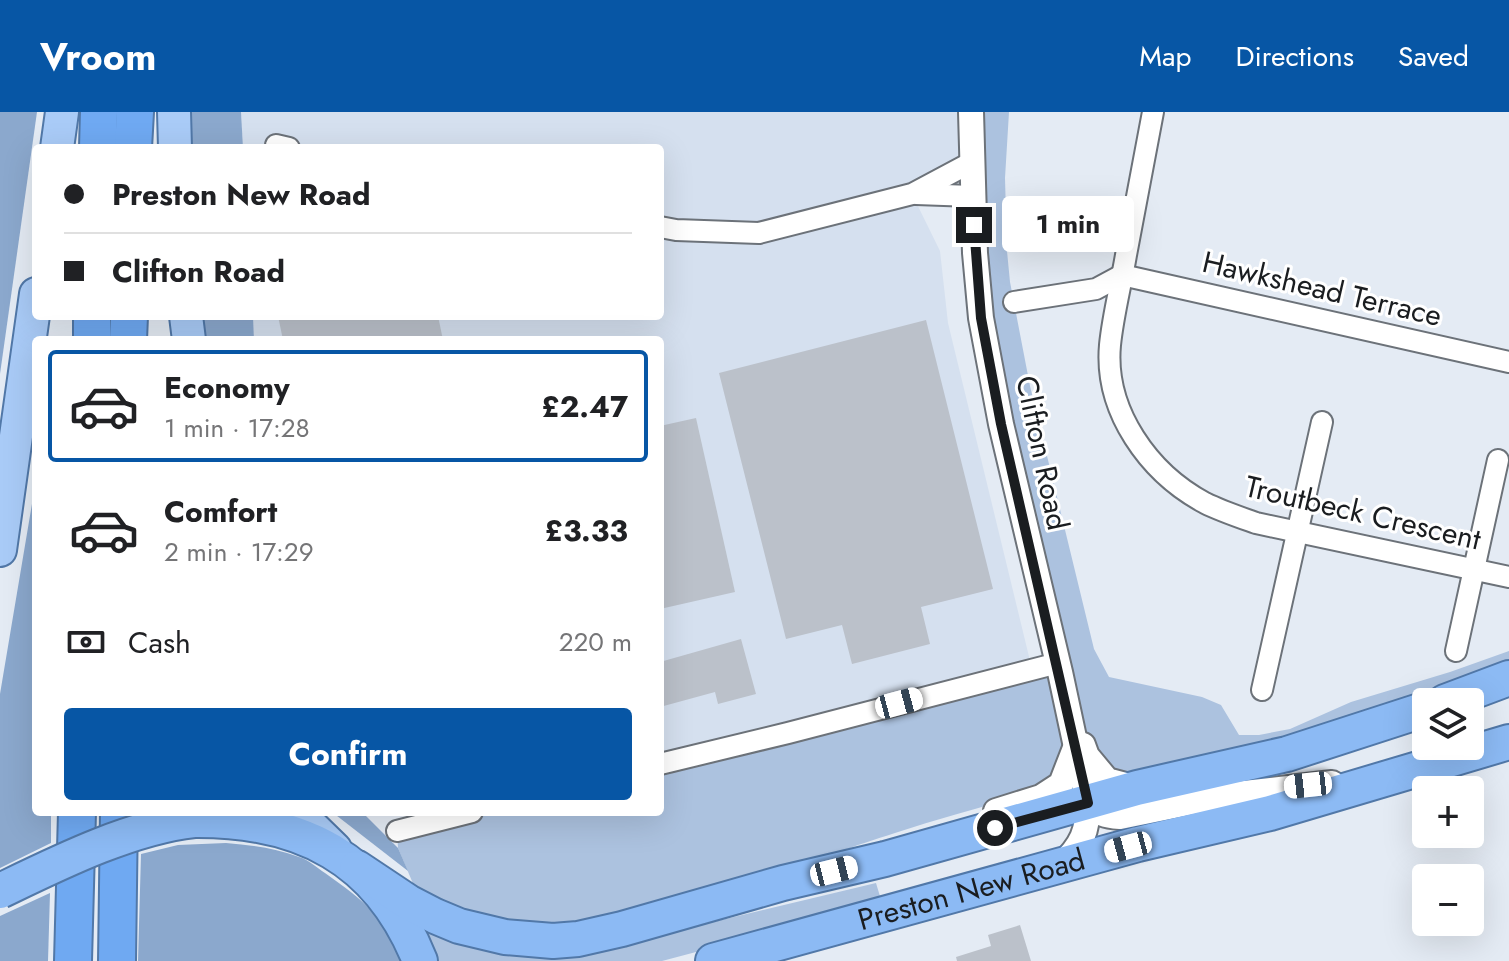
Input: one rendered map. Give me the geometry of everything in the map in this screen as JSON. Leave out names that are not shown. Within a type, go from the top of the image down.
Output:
[{"type":"highway","points":[[98,144],[99,112]]},
{"type":"highway","points":[[133,144],[135,112]]},
{"type":"highway","points":[[1482,688],[1509,678]]},
{"type":"highway","name":"Preston New Road","points":[[0,891],[111,842],[162,825],[194,820],[238,821],[271,826],[320,844],[408,902],[459,926],[505,937],[553,941],[578,939],[783,883],[885,859],[1137,788],[1287,754],[1412,714]]},
{"type":"highway","name":"Preston New Road","points":[[713,961],[1138,844],[1270,813],[1509,742]]},
{"type":"highway","points":[[73,961],[77,816]]},
{"type":"highway","points":[[117,961],[119,816]]},
{"type":"highway","points":[[350,863],[398,916],[420,961]]},
{"type":"main road","points":[[58,144],[62,112]]},
{"type":"main road","points":[[174,112],[175,144]]},
{"type":"main road","points":[[0,550],[32,320]]},
{"type":"main road","points":[[301,816],[350,863]]},
{"type":"street","name":"Clifton Road","points":[[971,112],[972,196],[981,318],[1001,424],[1088,803]]},
{"type":"street","name":"Troutbeck Crescent","points":[[1153,112],[1110,347],[1113,388],[1124,419],[1140,449],[1169,478],[1203,502],[1231,515],[1509,577]]},
{"type":"street","points":[[664,228],[759,233],[912,194],[972,162]]},
{"type":"street","points":[[912,194],[972,196]]},
{"type":"street","points":[[1014,302],[1096,289],[1122,275]]},
{"type":"street","name":"Hawkshead Terrace","points":[[1122,275],[1509,362]]},
{"type":"street","points":[[1262,690],[1322,422]]},
{"type":"street","points":[[1456,651],[1498,460]]},
{"type":"street","points":[[664,763],[1059,667],[1072,687],[1087,756],[1107,780],[1137,788]]},
{"type":"street","points":[[885,859],[917,835],[1041,797],[1061,784],[1075,748]]},
{"type":"street","points":[[1088,803],[1106,816],[1120,817],[1236,793],[1402,775]]},
{"type":"street","points":[[1061,865],[1075,851],[1084,835],[1088,803]]},
{"type":"street","points":[[397,831],[456,816]]},
{"type":"shaded area","points":[[0,112],[37,112],[32,144],[0,374]]},
{"type":"shaded area","points":[[189,112],[241,112],[243,144],[192,144]]},
{"type":"shaded area","points":[[241,112],[971,112],[972,162],[912,194],[940,251],[948,323],[1032,669],[664,763],[664,336],[254,336],[253,320],[664,320],[664,144],[243,144]]},
{"type":"shaded area","points":[[971,112],[1009,112],[1005,178],[1010,282],[1030,386],[1094,649],[1109,677],[1202,697],[1221,705],[1239,735],[1290,729],[1351,702],[1509,651],[1509,678],[1475,688],[1412,688],[1412,707],[1137,788],[1072,752],[1061,784],[851,848],[822,859],[783,883],[505,937],[417,893],[398,848],[397,831],[456,816],[664,816],[664,763],[1057,663],[1001,424]]},
{"type":"shaded area","points":[[202,320],[253,320],[254,336],[204,336]]},
{"type":"shaded area","points":[[32,504],[32,816],[51,816],[51,843],[0,868],[0,694]]},
{"type":"shaded area","points":[[337,816],[366,816],[398,848],[408,871]]},
{"type":"shaded area","points":[[226,843],[272,849],[310,862],[371,910],[380,920],[401,961],[138,961],[141,854],[178,845]]},
{"type":"shaded area","points":[[876,883],[882,903],[662,961],[435,961],[423,928],[681,928]]},
{"type":"shaded area","points":[[50,893],[48,961],[0,961],[0,916]]},
{"type":"building","points":[[279,320],[439,320],[442,336],[282,336]]},
{"type":"building","points":[[926,320],[993,589],[921,607],[930,644],[852,664],[842,625],[786,639],[719,373]]},
{"type":"building","points":[[696,418],[735,592],[664,608],[664,425]]},
{"type":"building","points":[[741,639],[756,694],[718,704],[715,692],[664,706],[664,661]]},
{"type":"building","points":[[1020,925],[1031,961],[957,961],[956,957],[991,946],[988,935]]},
{"type":"route","points":[[974,225],[981,318],[1001,424],[1088,803],[995,828]]}]
